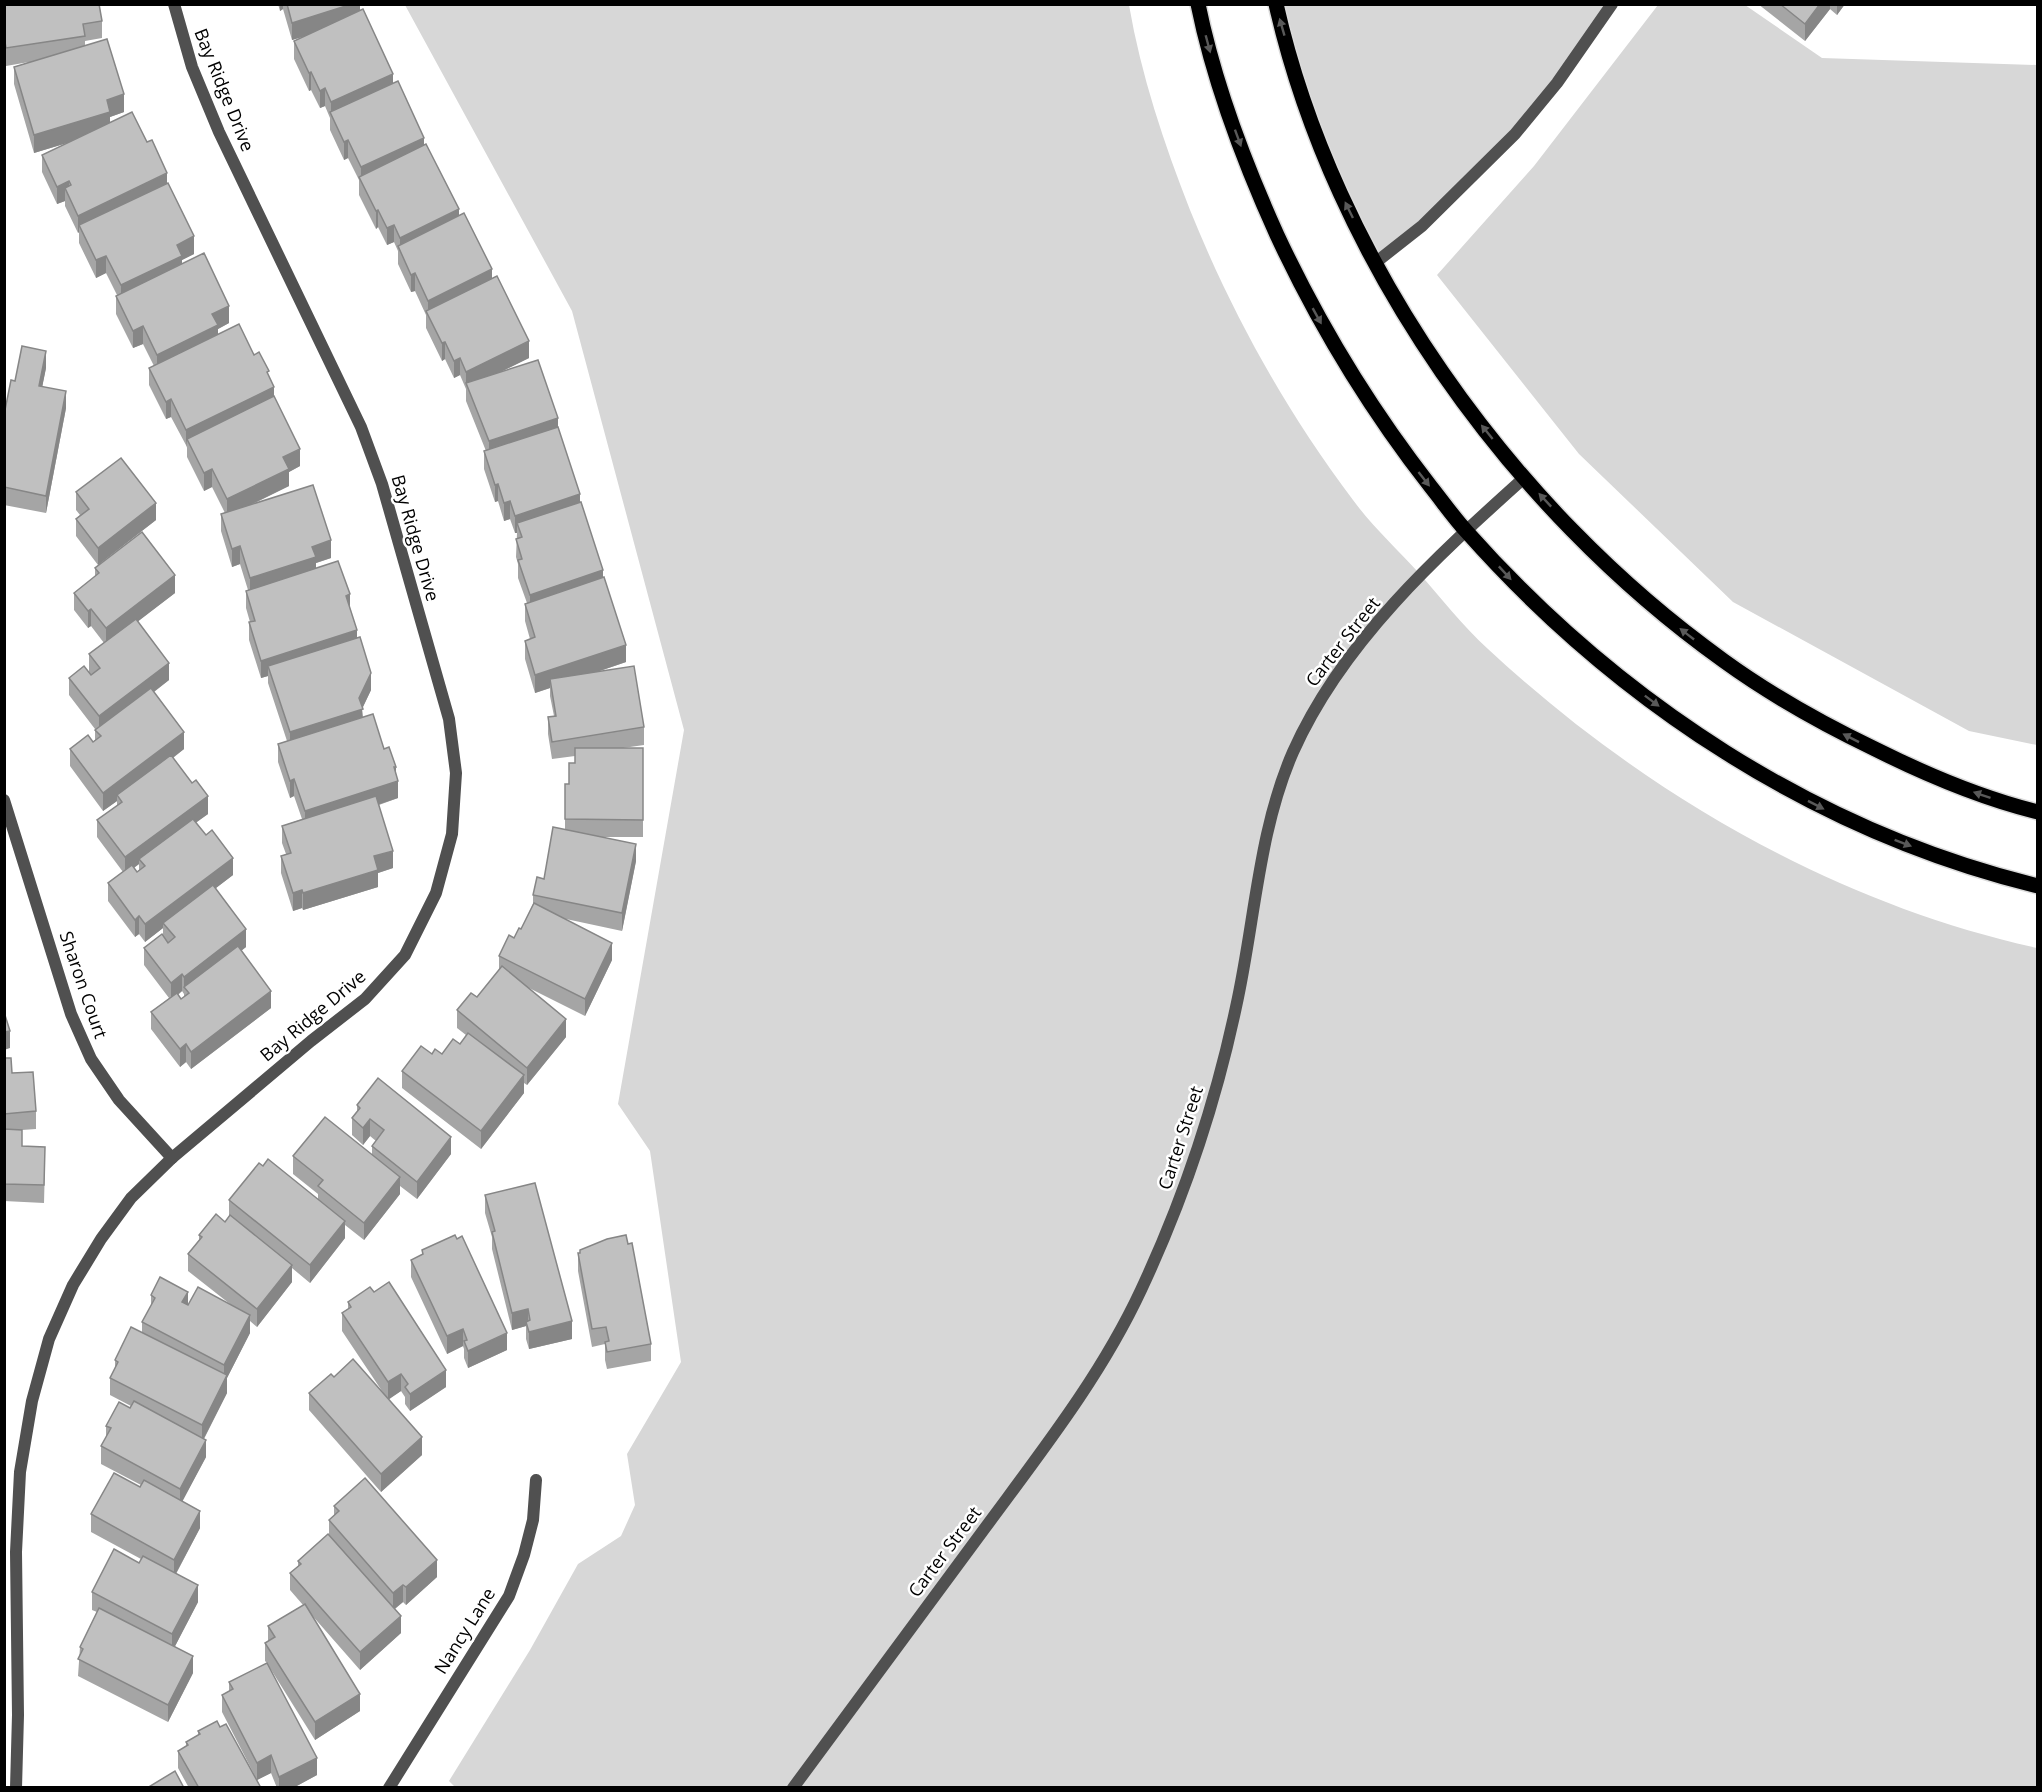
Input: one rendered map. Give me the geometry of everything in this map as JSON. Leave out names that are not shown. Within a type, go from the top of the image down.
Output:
[{"type":"main road","points":[[1198,4],[1219,83],[1260,199],[1300,285],[1339,355],[1402,450],[1465,531],[1532,602],[1578,642],[1678,721],[1728,754],[1809,801],[1849,821],[1937,856],[2037,886]]},
{"type":"main road","points":[[1276,4],[1293,65],[1318,138],[1344,200],[1375,262],[1437,366],[1465,405],[1524,478],[1615,572],[1678,626],[1726,663],[1807,714],[1904,764],[1980,794],[2037,812]]},
{"type":"street","name":"Bay Ridge Drive","points":[[16,1788],[18,1715],[16,1552],[20,1472],[32,1401],[49,1340],[73,1285],[100,1239],[131,1198],[172,1158],[311,1041],[365,999],[405,955],[436,893],[452,834],[456,773],[449,719],[382,484],[361,427],[219,132],[192,67],[174,4]]},
{"type":"street","points":[[1375,262],[1422,226],[1515,134],[1557,83],[1612,4]]},
{"type":"street","name":"Carter Street","points":[[793,1788],[1059,1429],[1103,1360],[1139,1293],[1197,1155],[1237,1005],[1266,843],[1278,794],[1292,754],[1321,698],[1357,647],[1399,599],[1465,531],[1524,478]]},
{"type":"street","name":"Sharon Court","points":[[4,800],[71,1014],[91,1059],[119,1100],[172,1158]]},
{"type":"street","name":"Nancy Lane","points":[[389,1788],[509,1596],[524,1555],[533,1520],[536,1480]]},
{"type":"shaded area","points":[[405,5],[1129,5],[1147,83],[1180,185],[1206,249],[1262,361],[1305,432],[1360,510],[1470,631],[1547,701],[1610,749],[1675,794],[1743,835],[1814,871],[1886,902],[1961,928],[2037,948],[2037,1787],[456,1788],[449,1781],[530,1650],[578,1564],[621,1536],[635,1505],[627,1454],[681,1362],[650,1151],[618,1104],[684,730],[572,311]]},
{"type":"shaded area","points":[[1276,5],[1612,5],[1536,109],[1375,263],[1344,199]]},
{"type":"shaded area","points":[[1658,5],[1745,5],[1822,58],[2037,65],[2037,745],[1969,731],[1733,602],[1579,454],[1437,275],[1534,166]]},
{"type":"building","points":[[4,4],[99,4],[102,21],[83,24],[85,36],[6,48]]},
{"type":"building","points":[[287,4],[352,4],[292,23]]},
{"type":"building","points":[[1780,4],[1820,4],[1805,24]]},
{"type":"building","points":[[363,9],[393,74],[331,102],[325,88],[320,91],[311,72],[309,73],[294,41]]},
{"type":"building","points":[[107,39],[124,94],[107,100],[110,112],[34,135],[14,67]]},
{"type":"building","points":[[398,81],[424,138],[361,167],[348,140],[344,142],[330,112]]},
{"type":"building","points":[[132,112],[147,142],[152,140],[167,173],[78,216],[65,188],[71,185],[69,181],[57,187],[42,155]]},
{"type":"building","points":[[426,144],[459,209],[400,238],[394,225],[387,228],[359,177]]},
{"type":"building","points":[[168,183],[194,236],[177,245],[182,256],[121,285],[106,256],[96,260],[79,225]]},
{"type":"building","points":[[464,213],[492,269],[428,301],[415,273],[411,275],[398,246]]},
{"type":"building","points":[[204,253],[229,306],[212,314],[218,325],[157,355],[143,326],[133,331],[116,296]]},
{"type":"building","points":[[497,276],[529,341],[466,372],[460,358],[454,361],[445,342],[442,343],[426,311]]},
{"type":"building","points":[[239,324],[254,355],[259,352],[274,387],[186,430],[171,399],[166,402],[149,368]]},
{"type":"building","points":[[22,346],[46,351],[39,386],[66,391],[46,496],[4,487],[4,415],[11,380],[15,381]]},
{"type":"building","points":[[538,360],[558,418],[489,441],[466,383]]},
{"type":"building","points":[[274,396],[300,449],[283,457],[289,469],[227,499],[212,469],[204,473],[187,439]]},
{"type":"building","points":[[558,427],[580,494],[515,516],[510,501],[504,503],[498,484],[495,485],[484,451]]},
{"type":"building","points":[[121,458],[156,503],[98,548],[76,519],[89,509],[76,492]]},
{"type":"building","points":[[313,485],[331,540],[312,547],[316,557],[250,578],[240,546],[232,549],[221,514]]},
{"type":"building","points":[[581,502],[603,570],[530,595],[518,560],[522,559],[516,539],[522,537],[517,523]]},
{"type":"building","points":[[142,532],[175,575],[106,628],[91,609],[88,611],[74,593],[99,573],[95,568]]},
{"type":"building","points":[[338,561],[350,594],[346,596],[357,630],[261,661],[249,622],[255,621],[246,591]]},
{"type":"building","points":[[604,577],[626,645],[535,675],[525,641],[535,637],[525,604]]},
{"type":"building","points":[[136,619],[169,663],[99,716],[69,678],[84,666],[91,675],[100,668],[89,654]]},
{"type":"building","points":[[360,637],[371,673],[359,698],[363,709],[290,732],[268,666]]},
{"type":"building","points":[[634,666],[644,727],[552,742],[548,717],[556,716],[550,679]]},
{"type":"building","points":[[151,688],[184,732],[103,793],[70,749],[88,735],[93,742],[101,736],[95,730]]},
{"type":"building","points":[[373,714],[384,749],[389,747],[398,781],[305,811],[294,779],[290,781],[278,744]]},
{"type":"building","points":[[575,748],[643,748],[643,820],[565,819],[565,784],[569,784],[569,763],[575,763]]},
{"type":"building","points":[[171,755],[192,783],[196,780],[208,796],[125,857],[97,820],[122,802],[117,795]]},
{"type":"building","points":[[376,796],[393,851],[374,856],[378,870],[303,893],[302,890],[293,893],[281,856],[291,853],[282,826]]},
{"type":"building","points":[[193,819],[206,835],[212,830],[233,858],[145,924],[139,916],[135,920],[108,883],[132,865],[137,872],[145,866],[139,859]]},
{"type":"building","points":[[553,827],[636,844],[622,913],[533,895],[537,877],[544,879]]},
{"type":"building","points":[[213,885],[246,929],[184,977],[182,974],[171,983],[144,948],[162,934],[168,943],[175,937],[163,923]]},
{"type":"building","points":[[534,903],[612,943],[585,999],[499,956],[509,935],[514,938],[519,928],[521,929]]},
{"type":"building","points":[[238,946],[271,991],[191,1052],[186,1044],[180,1049],[151,1012],[177,993],[181,999],[189,993],[184,987]]},
{"type":"building","points":[[502,966],[566,1019],[527,1068],[457,1010],[471,993],[477,997]]},
{"type":"building","points":[[4,1012],[10,1031],[4,1032]]},
{"type":"building","points":[[468,1033],[524,1075],[481,1131],[402,1071],[421,1046],[432,1054],[435,1049],[442,1054],[453,1039],[460,1044]]},
{"type":"building","points":[[4,1058],[11,1058],[12,1073],[33,1072],[36,1111],[4,1114]]},
{"type":"building","points":[[378,1078],[451,1137],[417,1182],[372,1146],[384,1130],[370,1119],[363,1128],[352,1118],[360,1108],[357,1105]]},
{"type":"building","points":[[325,1117],[400,1177],[364,1223],[318,1186],[323,1180],[293,1156]]},
{"type":"building","points":[[4,1129],[22,1130],[22,1146],[45,1147],[44,1185],[4,1184]]},
{"type":"building","points":[[268,1159],[345,1221],[310,1265],[229,1200],[259,1163],[263,1166]]},
{"type":"building","points":[[535,1183],[572,1321],[529,1332],[526,1322],[530,1320],[528,1309],[512,1313],[485,1195]]},
{"type":"building","points":[[216,1214],[225,1222],[230,1215],[292,1265],[257,1309],[188,1254],[202,1237],[199,1235]]},
{"type":"building","points":[[455,1235],[457,1239],[462,1236],[507,1333],[468,1351],[463,1329],[447,1336],[411,1260],[423,1254],[422,1250]]},
{"type":"building","points":[[626,1235],[628,1244],[632,1243],[651,1344],[607,1352],[605,1342],[609,1341],[606,1327],[592,1329],[578,1253],[580,1250],[607,1239]]},
{"type":"building","points":[[160,1277],[188,1292],[182,1302],[188,1305],[198,1287],[250,1315],[224,1365],[142,1322],[155,1298],[151,1295]]},
{"type":"building","points":[[389,1282],[446,1370],[410,1394],[405,1387],[408,1384],[401,1374],[388,1382],[342,1313],[351,1307],[348,1302],[370,1287],[374,1292]]},
{"type":"building","points":[[131,1327],[227,1375],[202,1425],[110,1378],[118,1362],[115,1360]]},
{"type":"building","points":[[353,1359],[422,1437],[381,1474],[309,1393],[331,1374],[334,1377]]},
{"type":"building","points":[[134,1401],[206,1440],[180,1489],[101,1446],[111,1428],[106,1426],[119,1402],[130,1408]]},
{"type":"building","points":[[114,1473],[140,1487],[144,1480],[200,1511],[174,1560],[91,1514]]},
{"type":"building","points":[[365,1478],[437,1560],[406,1587],[403,1585],[393,1593],[329,1520],[339,1511],[334,1506]]},
{"type":"building","points":[[328,1534],[401,1616],[360,1652],[290,1573],[301,1564],[298,1561]]},
{"type":"building","points":[[114,1549],[139,1563],[143,1556],[198,1585],[172,1634],[92,1592]]},
{"type":"building","points":[[305,1604],[360,1694],[315,1722],[265,1643],[275,1637],[268,1626]]},
{"type":"building","points":[[99,1608],[193,1656],[168,1705],[78,1659],[83,1649],[80,1647]]},
{"type":"building","points":[[267,1663],[317,1758],[279,1777],[271,1755],[257,1763],[222,1695],[233,1689],[229,1682]]},
{"type":"building","points":[[217,1721],[220,1727],[226,1724],[261,1788],[199,1788],[178,1751],[188,1745],[186,1742],[200,1734],[198,1731]]},
{"type":"building","points":[[175,1771],[184,1788],[147,1788]]}]
